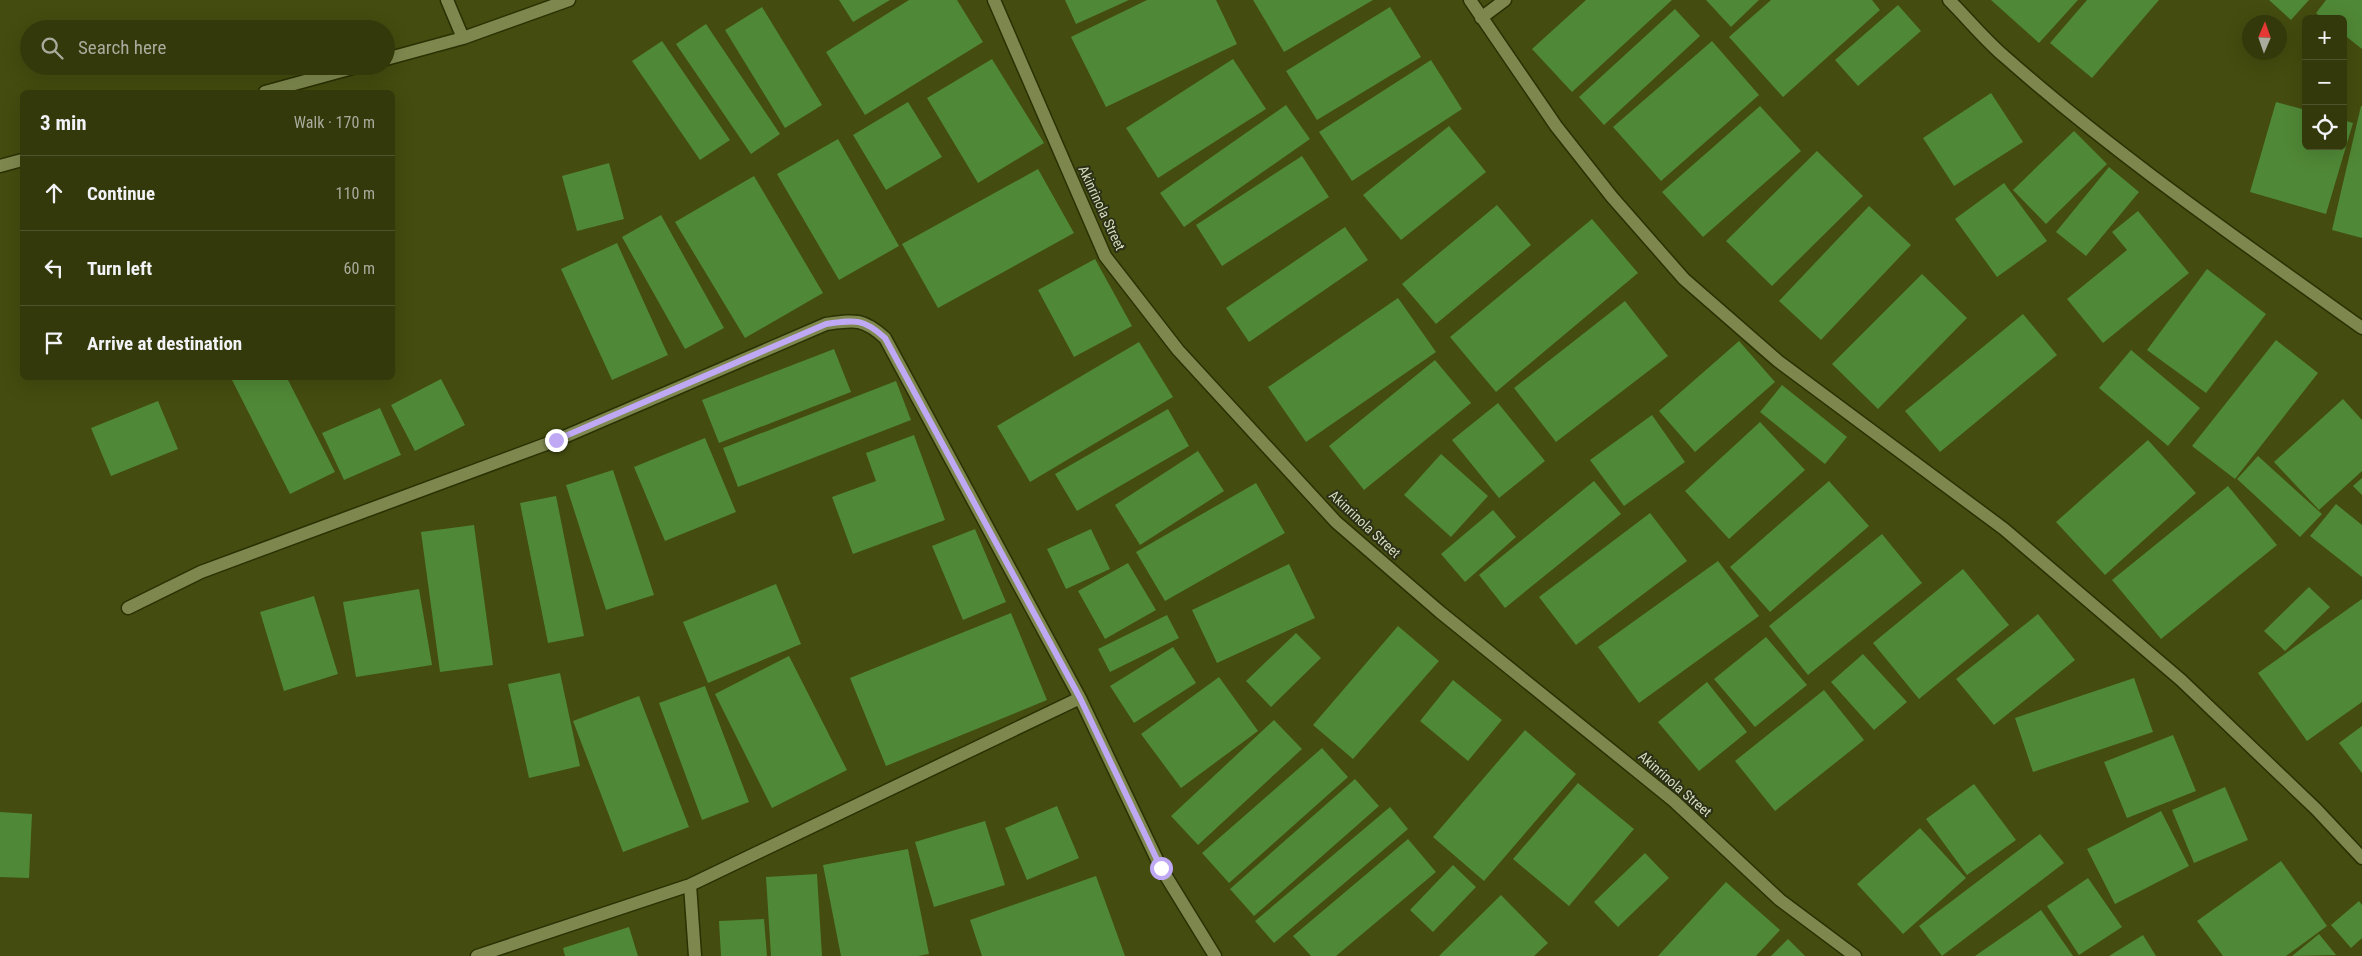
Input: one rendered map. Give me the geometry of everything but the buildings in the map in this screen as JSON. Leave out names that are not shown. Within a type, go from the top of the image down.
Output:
[{"type":"street","points":[[447,0],[463,38]]},
{"type":"street","points":[[395,57],[463,38],[569,0]]},
{"type":"street","name":"Akinrinola Street","points":[[994,0],[1105,256],[1178,350],[1336,522],[1440,612],[1674,801],[1780,900],[1855,956]]},
{"type":"street","points":[[1470,0],[1480,18],[1562,134],[1612,196],[1684,279],[1778,361],[2004,530],[2181,680],[2316,809],[2362,858]]},
{"type":"street","points":[[1480,18],[1505,0]]},
{"type":"street","points":[[1949,0],[2003,56],[2089,127],[2172,191],[2362,328]]},
{"type":"street","points":[[272,90],[327,75]]},
{"type":"street","points":[[0,166],[20,161]]},
{"type":"street","points":[[128,608],[201,572],[556,440],[826,324],[852,320],[870,325],[885,338],[1080,698],[1161,868],[1215,956]]},
{"type":"street","points":[[477,956],[690,885],[1080,698]]},
{"type":"street","points":[[690,885],[695,956]]},
{"type":"route","points":[[556,440],[826,324],[852,320],[870,325],[885,338],[1080,698],[1161,868]]}]
